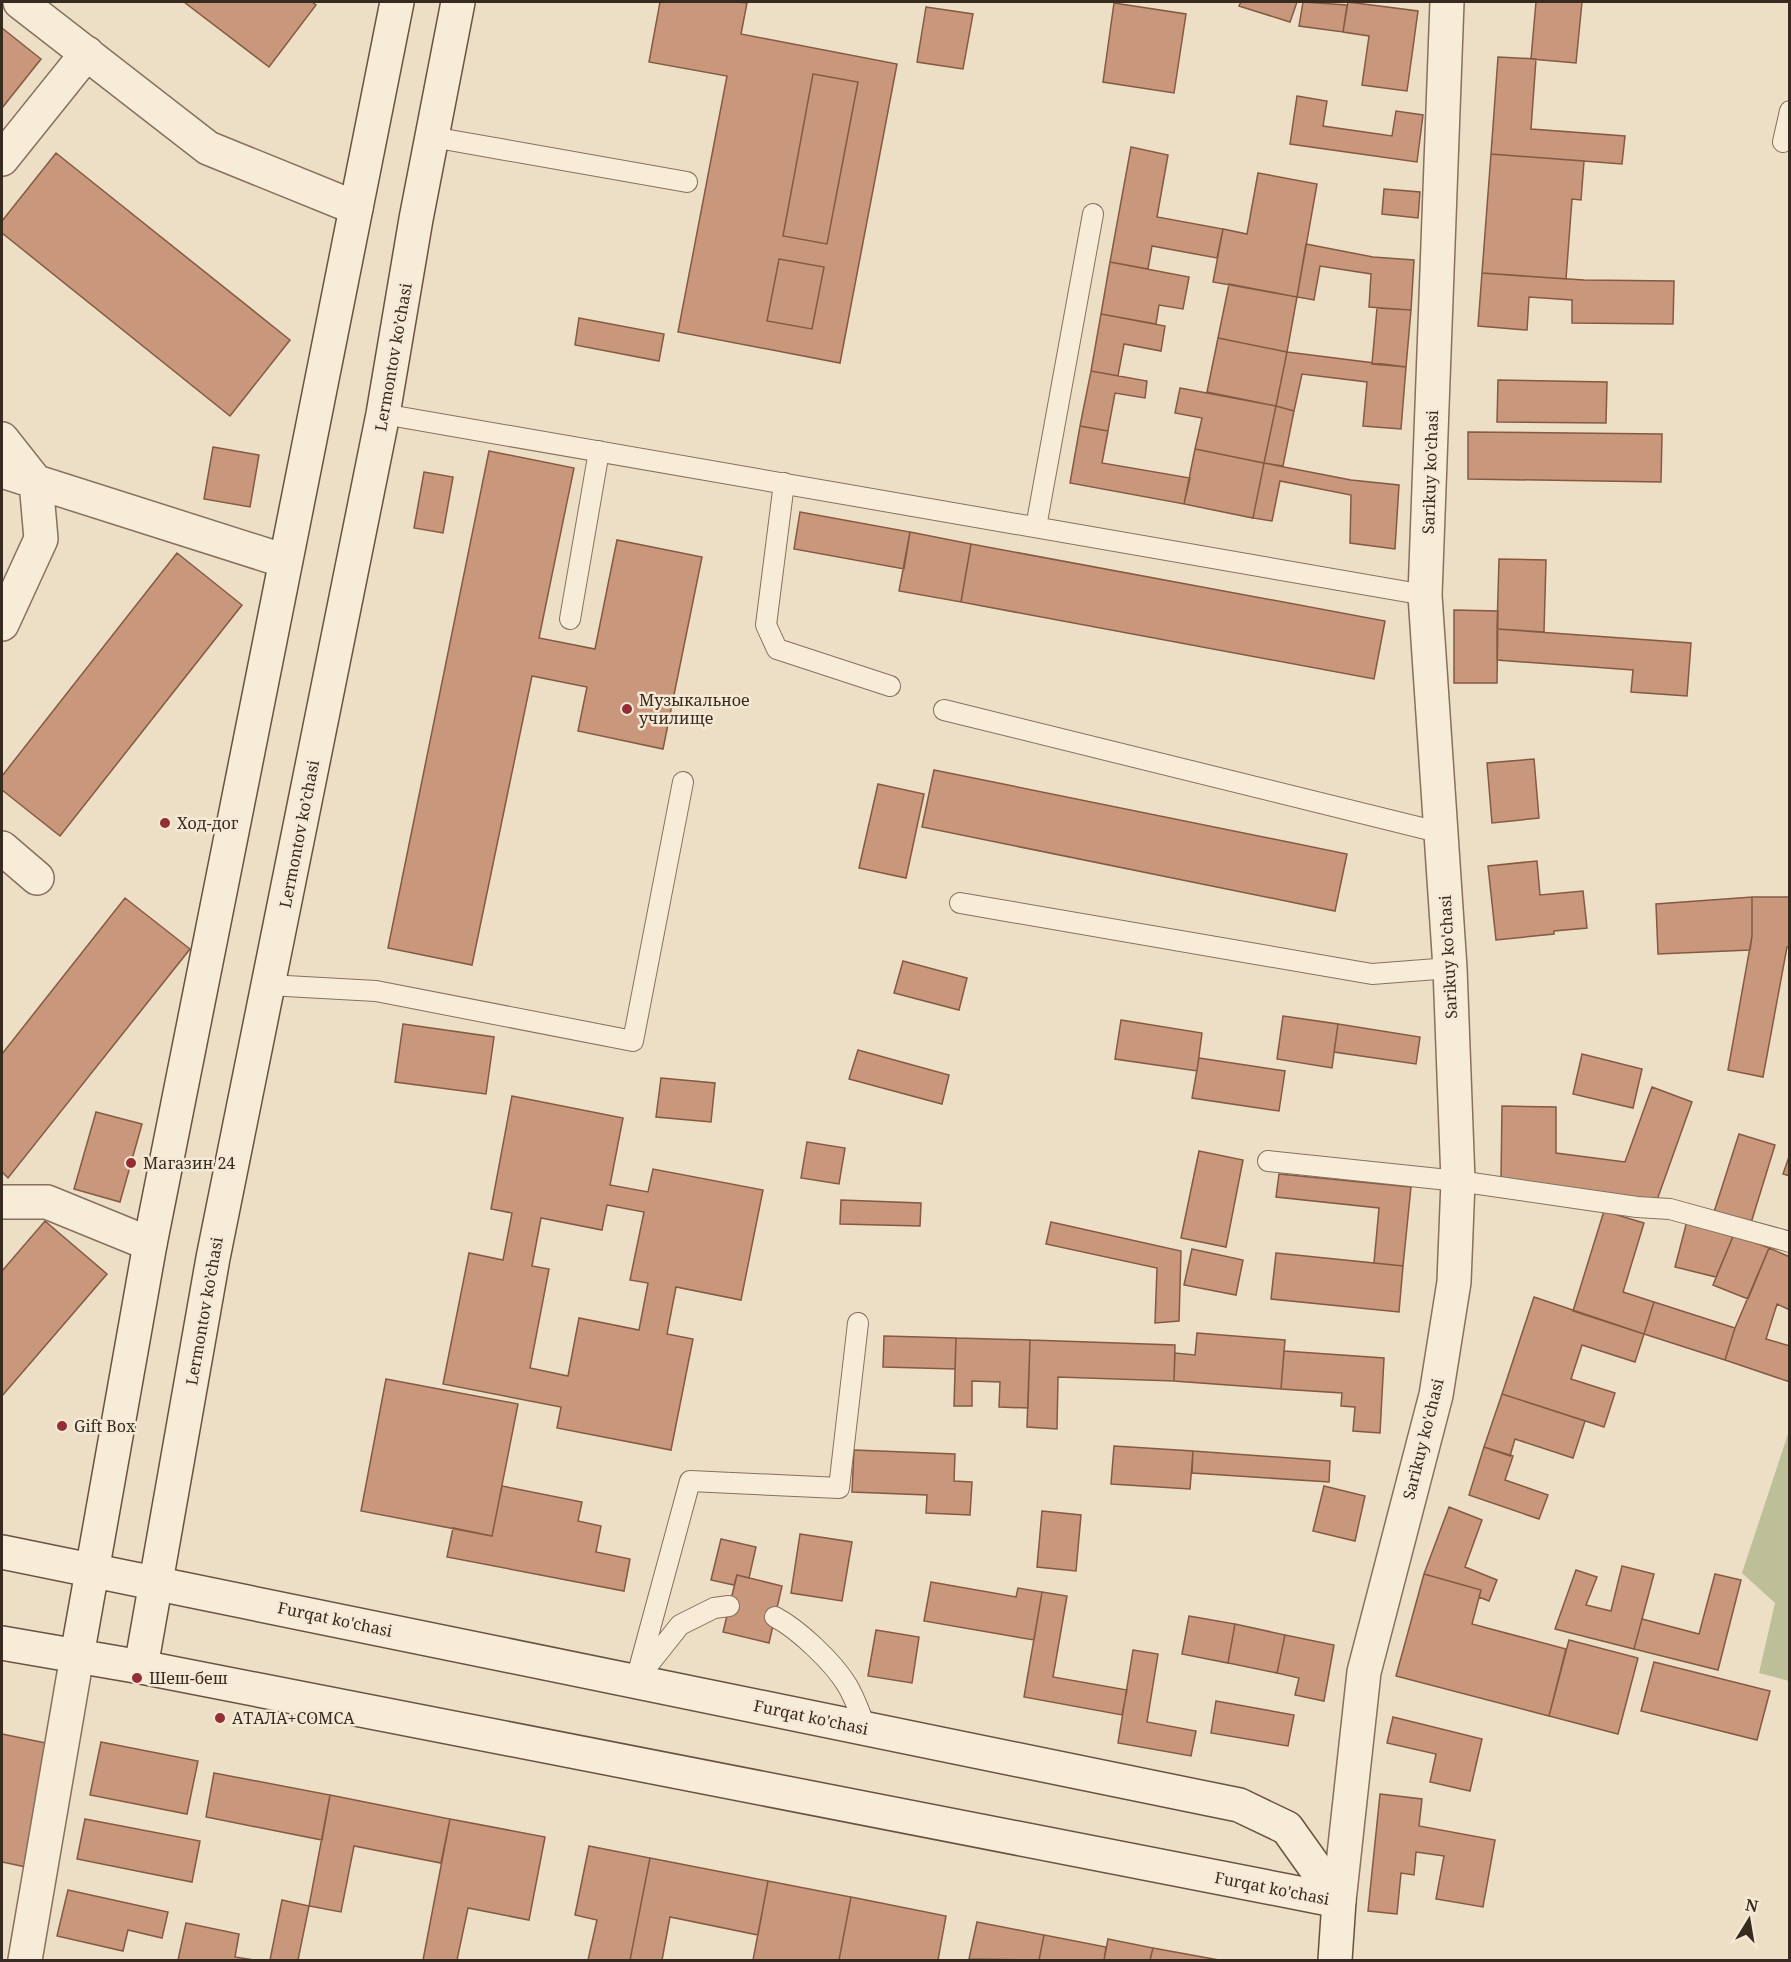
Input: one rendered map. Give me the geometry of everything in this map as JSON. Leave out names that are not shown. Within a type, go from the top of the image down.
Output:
[{"type":"main road","points":[[20,2],[208,148],[356,208]]},
{"type":"main road","points":[[25,1960],[150,1244],[397,2]]},
{"type":"main road","name":"Lermontov ko’chasi","points":[[141,1667],[213,1258],[383,414],[458,2]]},
{"type":"main road","name":"Sarikuy ko'chasi","points":[[1335,1960],[1339,1901],[1364,1672],[1436,1395],[1454,1282],[1458,1181],[1450,968],[1425,595],[1447,2]]},
{"type":"main road","points":[[2,159],[87,53]]},
{"type":"main road","points":[[2,439],[36,482],[41,540],[2,623]]},
{"type":"main road","points":[[2,471],[285,561]]},
{"type":"main road","points":[[2,848],[38,878]]},
{"type":"main road","points":[[2,1202],[47,1202],[150,1244]]},
{"type":"main road","name":"Furqat ko'chasi","points":[[2,1552],[1239,1805],[1287,1828],[1339,1901]]},
{"type":"main road","name":"Furqat ko'chasi","points":[[2,1643],[141,1667],[1339,1901]]},
{"type":"lane","points":[[1783,142],[1790,111]]},
{"type":"lane","points":[[432,137],[687,182]]},
{"type":"lane","points":[[1036,527],[1093,214]]},
{"type":"lane","points":[[383,414],[1425,595]]},
{"type":"lane","points":[[570,619],[599,451]]},
{"type":"lane","points":[[784,483],[766,625],[777,649],[890,686]]},
{"type":"lane","points":[[944,710],[1442,833]]},
{"type":"lane","points":[[268,985],[376,991],[633,1041],[683,782]]},
{"type":"lane","points":[[960,903],[1372,974],[1450,968]]},
{"type":"lane","points":[[1268,1161],[1458,1181],[1637,1207],[1670,1209],[1790,1242]]},
{"type":"lane","points":[[636,1680],[690,1481],[839,1488],[858,1323]]},
{"type":"lane","points":[[636,1680],[680,1625],[714,1608],[729,1606]]},
{"type":"lane","points":[[775,1617],[790,1625],[824,1657],[847,1684],[866,1728]]},
{"type":"green space","points":[[1789,1431],[1790,1681],[1759,1673],[1775,1603],[1742,1573]]},
{"type":"building","points":[[184,2],[312,2],[316,5],[269,67]]},
{"type":"building","points":[[660,2],[737,2],[747,3],[741,34],[897,64],[840,363],[678,332],[727,76],[649,62]],"holes":[[[813,74],[858,82],[827,244],[783,236]],[[779,259],[824,267],[812,329],[767,321]]]},
{"type":"building","points":[[1241,2],[1297,2],[1290,22],[1239,6]]},
{"type":"building","points":[[1303,2],[1347,5],[1343,32],[1299,26]]},
{"type":"building","points":[[1348,2],[1418,11],[1407,91],[1362,85],[1369,36],[1343,32]]},
{"type":"building","points":[[1536,2],[1582,2],[1576,63],[1531,59]]},
{"type":"building","points":[[1114,3],[1186,14],[1174,93],[1103,82]]},
{"type":"building","points":[[926,7],[973,14],[963,69],[917,62]]},
{"type":"building","points":[[2,28],[41,59],[2,108]]},
{"type":"building","points":[[1498,57],[1536,59],[1531,129],[1625,136],[1622,164],[1491,154]]},
{"type":"building","points":[[813,74],[858,82],[827,244],[783,236]]},
{"type":"building","points":[[1297,96],[1327,101],[1323,126],[1392,136],[1396,111],[1423,115],[1417,162],[1290,144]]},
{"type":"building","points":[[1131,147],[1168,155],[1157,217],[1223,229],[1217,258],[1152,246],[1148,269],[1110,262]]},
{"type":"building","points":[[56,153],[290,340],[230,416],[2,233],[2,221]]},
{"type":"building","points":[[1491,154],[1584,161],[1581,200],[1572,199],[1566,279],[1482,273]]},
{"type":"building","points":[[1258,173],[1317,184],[1297,297],[1213,282],[1223,229],[1247,234]]},
{"type":"building","points":[[1384,189],[1420,192],[1418,218],[1382,214]]},
{"type":"building","points":[[1306,244],[1373,257],[1414,260],[1411,310],[1369,307],[1371,274],[1320,266],[1314,300],[1297,297]]},
{"type":"building","points":[[779,259],[824,267],[812,329],[767,321]]},
{"type":"building","points":[[1110,262],[1189,277],[1183,309],[1159,305],[1156,324],[1101,314]]},
{"type":"building","points":[[1482,273],[1584,280],[1674,281],[1673,324],[1572,323],[1572,300],[1529,297],[1527,330],[1478,326]]},
{"type":"building","points":[[1229,284],[1297,297],[1287,352],[1218,338]]},
{"type":"building","points":[[1377,308],[1411,310],[1406,367],[1372,364]]},
{"type":"building","points":[[1101,314],[1165,326],[1161,351],[1124,344],[1118,376],[1091,371]]},
{"type":"building","points":[[579,318],[664,334],[659,361],[575,345]]},
{"type":"building","points":[[1218,338],[1287,352],[1276,406],[1207,392]]},
{"type":"building","points":[[1287,352],[1406,367],[1401,429],[1363,426],[1367,382],[1302,374],[1294,411],[1276,406]]},
{"type":"building","points":[[1091,371],[1147,381],[1145,398],[1115,393],[1108,431],[1080,426]]},
{"type":"building","points":[[1498,380],[1607,382],[1606,423],[1497,422]]},
{"type":"building","points":[[1180,388],[1276,406],[1264,463],[1195,449],[1202,418],[1175,413]]},
{"type":"building","points":[[1276,406],[1294,411],[1283,466],[1264,463]]},
{"type":"building","points":[[1080,426],[1108,431],[1102,463],[1190,478],[1184,504],[1070,483]]},
{"type":"building","points":[[1468,432],[1662,434],[1661,482],[1468,479]]},
{"type":"building","points":[[213,447],[259,455],[250,507],[204,499]]},
{"type":"building","points":[[1195,449],[1264,463],[1253,518],[1184,504]]},
{"type":"building","name":"Музыкальное училище","points":[[489,451],[574,468],[539,638],[595,649],[617,540],[702,557],[663,749],[578,731],[587,687],[532,676],[472,965],[388,948]]},
{"type":"building","points":[[1264,463],[1351,480],[1399,485],[1395,549],[1350,543],[1351,495],[1280,481],[1272,521],[1253,518]]},
{"type":"building","points":[[424,472],[453,477],[443,533],[414,528]]},
{"type":"building","points":[[800,512],[910,532],[904,569],[794,549]]},
{"type":"building","points":[[910,532],[971,544],[961,602],[899,591]]},
{"type":"building","points":[[971,544],[1385,621],[1374,679],[961,602]]},
{"type":"building","points":[[177,553],[242,605],[60,836],[2,790],[2,776]]},
{"type":"building","points":[[1499,559],[1546,560],[1544,632],[1497,629]]},
{"type":"building","points":[[1454,610],[1498,611],[1497,683],[1454,683]]},
{"type":"building","points":[[1497,629],[1691,643],[1687,696],[1631,692],[1633,670],[1497,660]]},
{"type":"building","points":[[1534,759],[1539,818],[1492,823],[1487,763]]},
{"type":"building","points":[[934,770],[1347,854],[1335,911],[922,827]]},
{"type":"building","points":[[878,784],[924,794],[906,878],[859,868]]},
{"type":"building","points":[[1537,861],[1540,895],[1583,891],[1587,928],[1496,940],[1488,866]]},
{"type":"building","points":[[1752,897],[1750,950],[1658,954],[1656,904]]},
{"type":"building","points":[[1752,897],[1790,897],[1790,947],[1787,947],[1763,1077],[1728,1070],[1752,936]]},
{"type":"building","points":[[125,898],[190,949],[8,1178],[2,1172],[2,1054]]},
{"type":"building","points":[[903,961],[967,978],[959,1010],[894,993]]},
{"type":"building","points":[[1283,1016],[1338,1024],[1332,1068],[1277,1059]]},
{"type":"building","points":[[1121,1020],[1202,1033],[1197,1071],[1115,1059]]},
{"type":"building","points":[[403,1024],[494,1037],[486,1094],[395,1082]]},
{"type":"building","points":[[1338,1024],[1420,1037],[1416,1064],[1334,1052]]},
{"type":"building","points":[[858,1050],[949,1075],[942,1104],[849,1079]]},
{"type":"building","points":[[1582,1054],[1642,1069],[1633,1108],[1573,1094]]},
{"type":"building","points":[[1199,1058],[1285,1071],[1279,1111],[1192,1098]]},
{"type":"building","points":[[661,1078],[715,1083],[711,1122],[656,1117]]},
{"type":"building","points":[[1652,1087],[1692,1102],[1657,1200],[1501,1180],[1502,1106],[1556,1107],[1556,1153],[1625,1162]]},
{"type":"building","points":[[512,1096],[623,1118],[610,1185],[648,1192],[653,1169],[763,1190],[741,1300],[676,1287],[667,1334],[693,1339],[671,1450],[557,1428],[561,1407],[443,1384],[469,1253],[503,1260],[512,1213],[491,1209]],"holes":[[[607,1205],[644,1212],[630,1280],[648,1283],[639,1330],[579,1318],[568,1376],[530,1368],[549,1269],[532,1266],[541,1218],[602,1230]]]},
{"type":"building","points":[[96,1112],[142,1124],[120,1202],[74,1189]]},
{"type":"building","points":[[1739,1134],[1775,1145],[1751,1223],[1714,1212]]},
{"type":"building","points":[[807,1142],[845,1148],[839,1184],[801,1178]]},
{"type":"building","points":[[1199,1151],[1243,1160],[1226,1247],[1181,1238]]},
{"type":"building","points":[[1790,1154],[1790,1176],[1783,1174]]},
{"type":"building","points":[[1279,1174],[1411,1187],[1403,1266],[1374,1263],[1379,1208],[1276,1197]]},
{"type":"building","points":[[841,1200],[921,1203],[920,1226],[840,1224]]},
{"type":"building","points":[[1604,1211],[1644,1223],[1623,1292],[1654,1302],[1644,1334],[1573,1311]]},
{"type":"building","points":[[45,1221],[107,1274],[2,1396],[2,1271]]},
{"type":"building","points":[[1687,1221],[1734,1234],[1716,1277],[1675,1267]]},
{"type":"building","points":[[1051,1222],[1181,1251],[1179,1321],[1155,1323],[1157,1268],[1046,1244]]},
{"type":"building","points":[[1734,1234],[1769,1248],[1748,1299],[1713,1285]]},
{"type":"building","points":[[1769,1248],[1790,1257],[1790,1310],[1777,1304],[1766,1339],[1790,1346],[1790,1382],[1725,1360],[1735,1328]]},
{"type":"building","points":[[1192,1249],[1243,1260],[1236,1295],[1184,1285]]},
{"type":"building","points":[[1276,1253],[1403,1266],[1399,1312],[1271,1299]]},
{"type":"building","points":[[1534,1297],[1644,1334],[1635,1362],[1582,1345],[1571,1379],[1615,1393],[1604,1427],[1502,1394]]},
{"type":"building","points":[[1654,1302],[1735,1328],[1725,1360],[1644,1334]]},
{"type":"building","points":[[1197,1333],[1285,1340],[1281,1389],[1174,1381],[1175,1353],[1195,1355]]},
{"type":"building","points":[[884,1336],[956,1338],[955,1369],[883,1367]]},
{"type":"building","points":[[956,1338],[1030,1340],[1028,1408],[999,1407],[1000,1382],[972,1381],[972,1406],[954,1406]]},
{"type":"building","points":[[1030,1340],[1175,1345],[1174,1381],[1058,1377],[1057,1429],[1027,1427]]},
{"type":"building","points":[[1284,1351],[1384,1358],[1380,1433],[1353,1431],[1355,1407],[1341,1406],[1342,1393],[1281,1389]]},
{"type":"building","points":[[386,1379],[518,1404],[492,1536],[361,1511]]},
{"type":"building","points":[[1502,1394],[1585,1421],[1573,1458],[1515,1439],[1510,1456],[1484,1447]]},
{"type":"building","points":[[1114,1446],[1193,1451],[1190,1489],[1111,1484]]},
{"type":"building","points":[[1484,1447],[1513,1456],[1505,1480],[1548,1495],[1539,1519],[1469,1495]]},
{"type":"building","points":[[854,1450],[955,1454],[954,1481],[972,1482],[970,1515],[926,1513],[927,1495],[852,1492]]},
{"type":"building","points":[[1193,1451],[1330,1461],[1329,1482],[1192,1473]]},
{"type":"building","points":[[502,1486],[582,1502],[578,1521],[601,1526],[596,1552],[630,1559],[624,1591],[447,1557],[453,1528],[492,1536]]},
{"type":"building","points":[[1324,1486],[1365,1496],[1355,1541],[1313,1531]]},
{"type":"building","points":[[1449,1507],[1482,1520],[1465,1567],[1497,1580],[1489,1601],[1479,1597],[1481,1590],[1424,1574]]},
{"type":"building","points":[[1042,1511],[1081,1515],[1076,1571],[1037,1567]]},
{"type":"building","points":[[800,1534],[852,1542],[842,1601],[791,1593]]},
{"type":"building","points":[[721,1539],[756,1547],[749,1578],[737,1575],[734,1585],[711,1580]]},
{"type":"building","points":[[1622,1566],[1654,1574],[1634,1649],[1555,1629],[1576,1570],[1597,1577],[1586,1605],[1611,1611]]},
{"type":"building","points":[[1424,1574],[1481,1590],[1472,1624],[1566,1649],[1549,1716],[1396,1676]]},
{"type":"building","points":[[1715,1574],[1741,1580],[1718,1670],[1634,1649],[1642,1619],[1699,1634]]},
{"type":"building","points":[[737,1575],[782,1586],[769,1643],[723,1632]]},
{"type":"building","points":[[931,1582],[1016,1597],[1018,1588],[1042,1592],[1034,1640],[924,1621]]},
{"type":"building","points":[[1042,1592],[1067,1596],[1053,1677],[1127,1690],[1122,1715],[1024,1697]]},
{"type":"building","points":[[1189,1616],[1235,1624],[1228,1663],[1182,1654]]},
{"type":"building","points":[[1235,1624],[1285,1635],[1277,1673],[1228,1663]]},
{"type":"building","points":[[876,1630],[919,1637],[912,1683],[868,1676]]},
{"type":"building","points":[[1285,1635],[1334,1645],[1324,1701],[1295,1695],[1299,1678],[1277,1673]]},
{"type":"building","points":[[1569,1640],[1638,1658],[1618,1734],[1549,1716]]},
{"type":"building","points":[[1133,1650],[1158,1654],[1147,1722],[1196,1731],[1191,1756],[1118,1743]]},
{"type":"building","points":[[1654,1662],[1770,1691],[1757,1740],[1641,1711]]},
{"type":"building","points":[[1216,1701],[1294,1715],[1288,1746],[1211,1733]]},
{"type":"building","points":[[1393,1717],[1482,1739],[1470,1791],[1430,1782],[1436,1754],[1387,1743]]},
{"type":"building","points":[[2,1734],[51,1744],[26,1867],[2,1862]]},
{"type":"building","points":[[101,1742],[198,1761],[187,1814],[90,1795]]},
{"type":"building","points":[[214,1773],[330,1795],[322,1840],[206,1817]]},
{"type":"building","points":[[1380,1794],[1422,1799],[1419,1826],[1495,1840],[1483,1907],[1436,1899],[1444,1856],[1416,1852],[1414,1875],[1401,1873],[1397,1914],[1368,1911]]},
{"type":"building","points":[[330,1795],[450,1819],[441,1863],[354,1846],[341,1912],[309,1906]]},
{"type":"building","points":[[85,1819],[200,1841],[192,1882],[77,1859]]},
{"type":"building","points":[[450,1819],[545,1837],[529,1920],[468,1908],[457,1960],[423,1960]]},
{"type":"building","points":[[589,1846],[650,1858],[630,1960],[588,1960],[597,1920],[575,1915]]},
{"type":"building","points":[[650,1858],[768,1881],[758,1935],[670,1917],[662,1960],[630,1960]]},
{"type":"building","points":[[768,1881],[851,1897],[839,1960],[753,1960]]},
{"type":"building","points":[[68,1890],[168,1912],[162,1938],[128,1930],[123,1951],[57,1936]]},
{"type":"building","points":[[851,1897],[946,1916],[938,1960],[839,1960]]},
{"type":"building","points":[[282,1900],[309,1906],[298,1960],[270,1960]]},
{"type":"building","points":[[977,1922],[1044,1935],[1039,1960],[969,1959]]},
{"type":"building","points":[[186,1923],[239,1934],[235,1957],[254,1960],[178,1960]]},
{"type":"building","points":[[1044,1935],[1106,1947],[1104,1960],[1039,1960]]},
{"type":"building","points":[[1108,1939],[1153,1948],[1150,1960],[1104,1960]]},
{"type":"building","points":[[1153,1948],[1219,1960],[1150,1960]]},
{"type":"place","name":"Музыкальное училище","points":[[627,709]]},
{"type":"place","name":"Ход-дог","points":[[165,823]]},
{"type":"place","name":"Магазин 24","points":[[131,1163]]},
{"type":"place","name":"Gift Box","points":[[62,1426]]},
{"type":"place","name":"Шеш-беш","points":[[137,1678]]},
{"type":"place","name":"АТАЛА+СОМСА","points":[[220,1718]]}]
